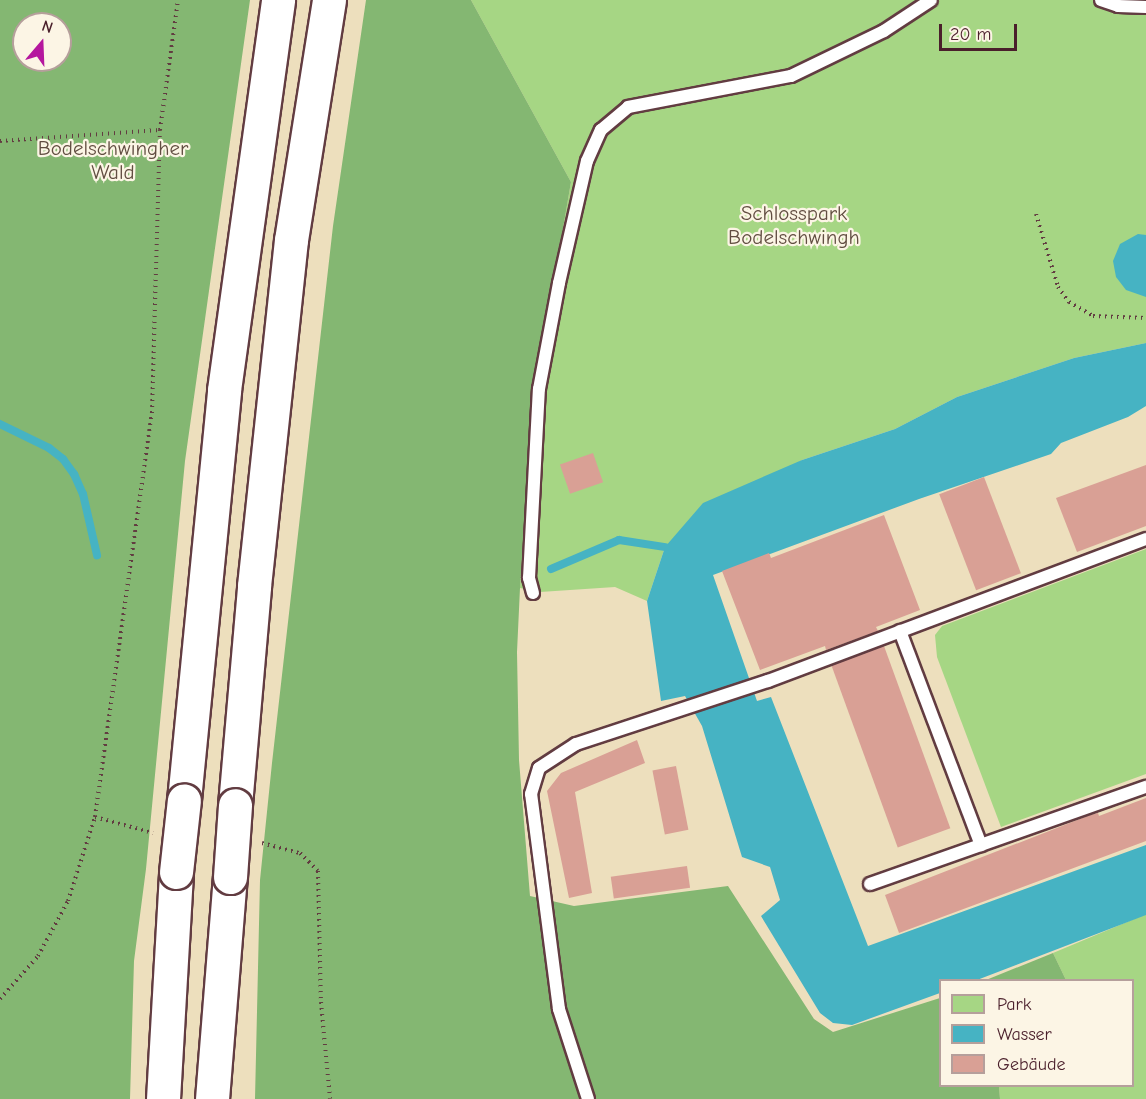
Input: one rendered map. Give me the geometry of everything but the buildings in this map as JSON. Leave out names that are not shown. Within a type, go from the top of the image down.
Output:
[{"type":"highway","points":[[163,1099],[176,872],[224,390],[278,0]]},
{"type":"highway","points":[[212,1099],[254,586],[291,240],[329,0]]},
{"type":"lane","points":[[533,593],[529,578],[539,389],[559,283],[587,161],[591,147],[601,130],[628,106],[791,76],[884,31],[930,0]]},
{"type":"lane","points":[[1101,0],[1118,6],[1146,7]]},
{"type":"lane","points":[[588,1099],[559,1009],[531,794],[539,768],[576,744],[768,681],[1146,539]]},
{"type":"lane","points":[[900,632],[981,844]]},
{"type":"lane","points":[[870,884],[1146,787]]},
{"type":"path","points":[[0,999],[38,956],[68,901],[96,818],[152,413],[159,130],[178,0]]},
{"type":"path","points":[[0,141],[159,130]]},
{"type":"path","points":[[1036,214],[1058,287],[1069,302],[1093,316],[1146,318]]},
{"type":"path","points":[[96,818],[149,833]]},
{"type":"path","points":[[268,843],[300,853],[318,871],[321,1002],[330,1099]]},
{"type":"green space","name":"Bodelschwingher Wald","points":[[0,0],[250,0],[185,461],[146,869],[134,961],[130,1099],[0,1099]]},
{"type":"green space","points":[[366,0],[471,0],[571,182],[532,409],[520,588],[517,652],[519,760],[530,896],[574,906],[728,886],[814,1019],[833,1032],[939,998],[939,1087],[999,1087],[1000,1099],[255,1099],[260,880],[333,226]]},
{"type":"green space","name":"Schlosspark Bodelschwingh","points":[[471,0],[1146,0],[1146,343],[1074,358],[957,397],[895,429],[802,460],[665,547],[647,601],[615,587],[540,592],[520,588],[532,409],[571,182]]},
{"type":"green space","points":[[1146,549],[1146,774],[1001,827],[937,657],[935,635],[942,626]]},
{"type":"green space","points":[[1146,914],[1146,1099],[1000,1099],[999,1087],[1134,1087],[1134,979],[1066,979],[1053,953]]},
{"type":"green space","points":[[1053,953],[1066,979],[988,979]]},
{"type":"water","points":[[1138,234],[1146,235],[1146,297],[1126,290],[1116,277],[1113,261],[1120,244]]},
{"type":"water","points":[[1146,343],[1146,406],[1128,417],[1061,443],[1051,454],[919,499],[713,575],[757,701],[771,697],[868,946],[1146,845],[1146,915],[980,979],[939,979],[939,993],[852,1025],[833,1023],[820,1013],[761,916],[780,900],[770,867],[742,857],[702,726],[685,696],[661,701],[647,601],[665,547],[703,503],[802,460],[895,429],[957,397],[1074,358]]},
{"type":"waterway","points":[[0,424],[49,448],[63,459],[74,474],[83,494],[97,555]]},
{"type":"waterway","points":[[551,569],[619,540],[665,547]]}]
